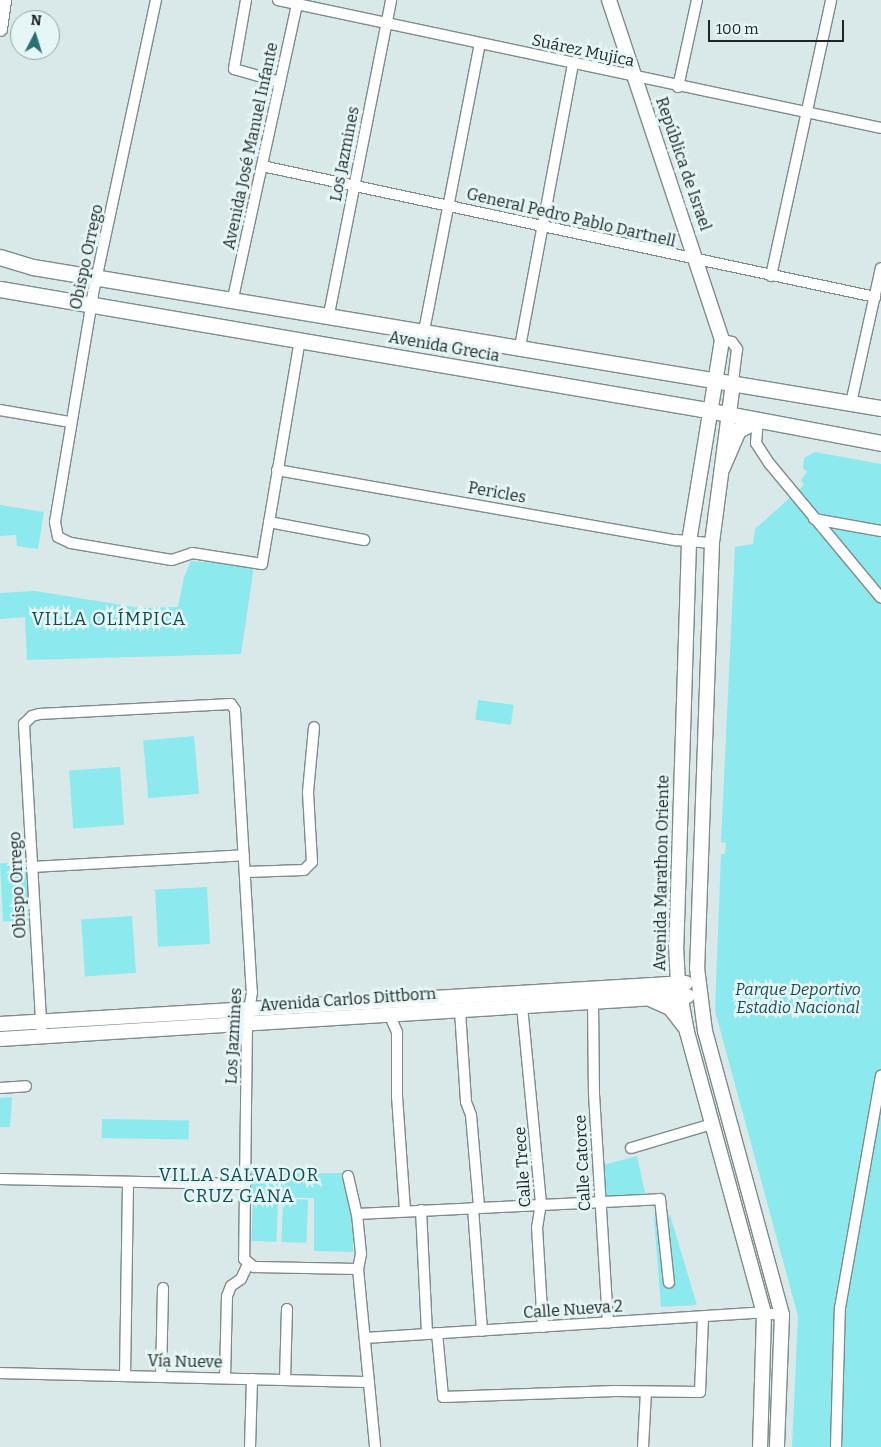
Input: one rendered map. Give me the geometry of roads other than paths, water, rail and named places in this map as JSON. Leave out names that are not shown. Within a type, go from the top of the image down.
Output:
[{"type":"main road","points":[[0,29],[4,0]]},
{"type":"main road","name":"República de Israel","points":[[609,0],[722,340],[716,380]]},
{"type":"main road","name":"Avenida Grecia","points":[[0,257],[33,267],[233,298],[881,408]]},
{"type":"main road","name":"Avenida Grecia","points":[[0,289],[711,411],[881,443]]},
{"type":"main road","name":"Avenida Marathon Oriente","points":[[716,380],[689,542],[676,945],[679,990],[687,1032],[764,1314],[760,1447]]},
{"type":"main road","points":[[733,383],[714,513],[712,543],[698,880],[698,989],[782,1315],[778,1447]]},
{"type":"main road","points":[[722,467],[738,430],[758,420]]},
{"type":"main road","points":[[693,511],[714,513]]},
{"type":"main road","points":[[678,880],[698,880]]},
{"type":"main road","points":[[676,945],[667,971],[644,991],[670,1008],[687,1032]]},
{"type":"main road","name":"Avenida Carlos Dittborn","points":[[0,1024],[249,1009],[698,989]]},
{"type":"main road","name":"Avenida Carlos Dittborn","points":[[0,1040],[593,1001],[644,991]]},
{"type":"main road","points":[[734,1204],[751,1198]]},
{"type":"street","name":"Obispo Orrego","points":[[156,0],[97,277],[70,422],[55,522],[56,534],[64,541],[172,560],[192,553],[262,564],[269,522]]},
{"type":"street","points":[[246,0],[234,69],[280,82]]},
{"type":"street","name":"Suárez Mujica","points":[[278,0],[298,2],[386,24],[635,78],[881,128]]},
{"type":"street","name":"Los Jazmines","points":[[329,314],[391,0]]},
{"type":"street","points":[[678,87],[697,0]]},
{"type":"street","points":[[771,276],[831,0]]},
{"type":"street","name":"Avenida José Manuel Infante","points":[[233,298],[298,2]]},
{"type":"street","points":[[424,331],[480,44]]},
{"type":"street","points":[[520,347],[573,64]]},
{"type":"street","name":"General Pedro Pablo Dartnell","points":[[262,166],[697,261],[875,297]]},
{"type":"street","points":[[851,403],[881,268]]},
{"type":"street","points":[[300,340],[269,522],[364,540]]},
{"type":"street","name":"República de Israel","points":[[722,340],[732,342],[737,349],[733,383]]},
{"type":"street","points":[[0,410],[70,422]]},
{"type":"street","points":[[758,420],[756,443],[814,519],[881,598]]},
{"type":"street","name":"Pericles","points":[[277,470],[689,542],[712,543]]},
{"type":"street","points":[[814,519],[881,531]]},
{"type":"street","name":"Los Jazmines","points":[[23,732],[26,720],[36,714],[226,703],[234,710],[246,872],[252,992],[247,1025],[244,1255],[248,1264]]},
{"type":"street","points":[[246,872],[304,870],[312,862],[308,792],[314,727]]},
{"type":"street","name":"Obispo Orrego","points":[[23,732],[42,1037]]},
{"type":"street","points":[[32,867],[244,855]]},
{"type":"street","name":"Calle Catorce","points":[[593,1001],[600,1202],[608,1323]]},
{"type":"street","name":"Calle Trece","points":[[522,1006],[541,1203],[538,1227],[543,1327]]},
{"type":"street","points":[[460,1011],[466,1102],[471,1115],[482,1331]]},
{"type":"street","points":[[389,1014],[396,1029],[398,1042],[397,1096],[405,1211]]},
{"type":"street","points":[[836,1447],[840,1308],[881,1076]]},
{"type":"street","points":[[0,1088],[26,1086]]},
{"type":"street","points":[[631,1148],[712,1124]]},
{"type":"street","points":[[348,1176],[357,1214],[361,1254],[358,1269],[375,1447]]},
{"type":"street","points":[[0,1179],[245,1184]]},
{"type":"street","points":[[125,1376],[128,1182]]},
{"type":"street","points":[[357,1214],[541,1203],[660,1199],[669,1282]]},
{"type":"street","points":[[420,1210],[432,1334],[442,1397],[700,1392],[703,1317]]},
{"type":"street","points":[[226,1378],[227,1296],[231,1286],[241,1279],[248,1264],[254,1267],[358,1269]]},
{"type":"street","points":[[161,1377],[163,1288]]},
{"type":"street","points":[[285,1380],[286,1309]]},
{"type":"street","name":"Calle Nueva 2","points":[[365,1338],[703,1317],[782,1315]]},
{"type":"street","name":"Vía Nueve","points":[[0,1373],[369,1382]]},
{"type":"street","points":[[250,1447],[252,1379]]},
{"type":"street","points":[[643,1447],[646,1392]]},
{"type":"district","name":"VILLA OLÍMPICA","points":[[109,619]]},
{"type":"district","name":"VILLA SALVADOR CRUZ GANA","points":[[239,1186]]},
{"type":"park label","name":"Parque Deportivo Estadio Nacional","points":[[798,999]]}]
